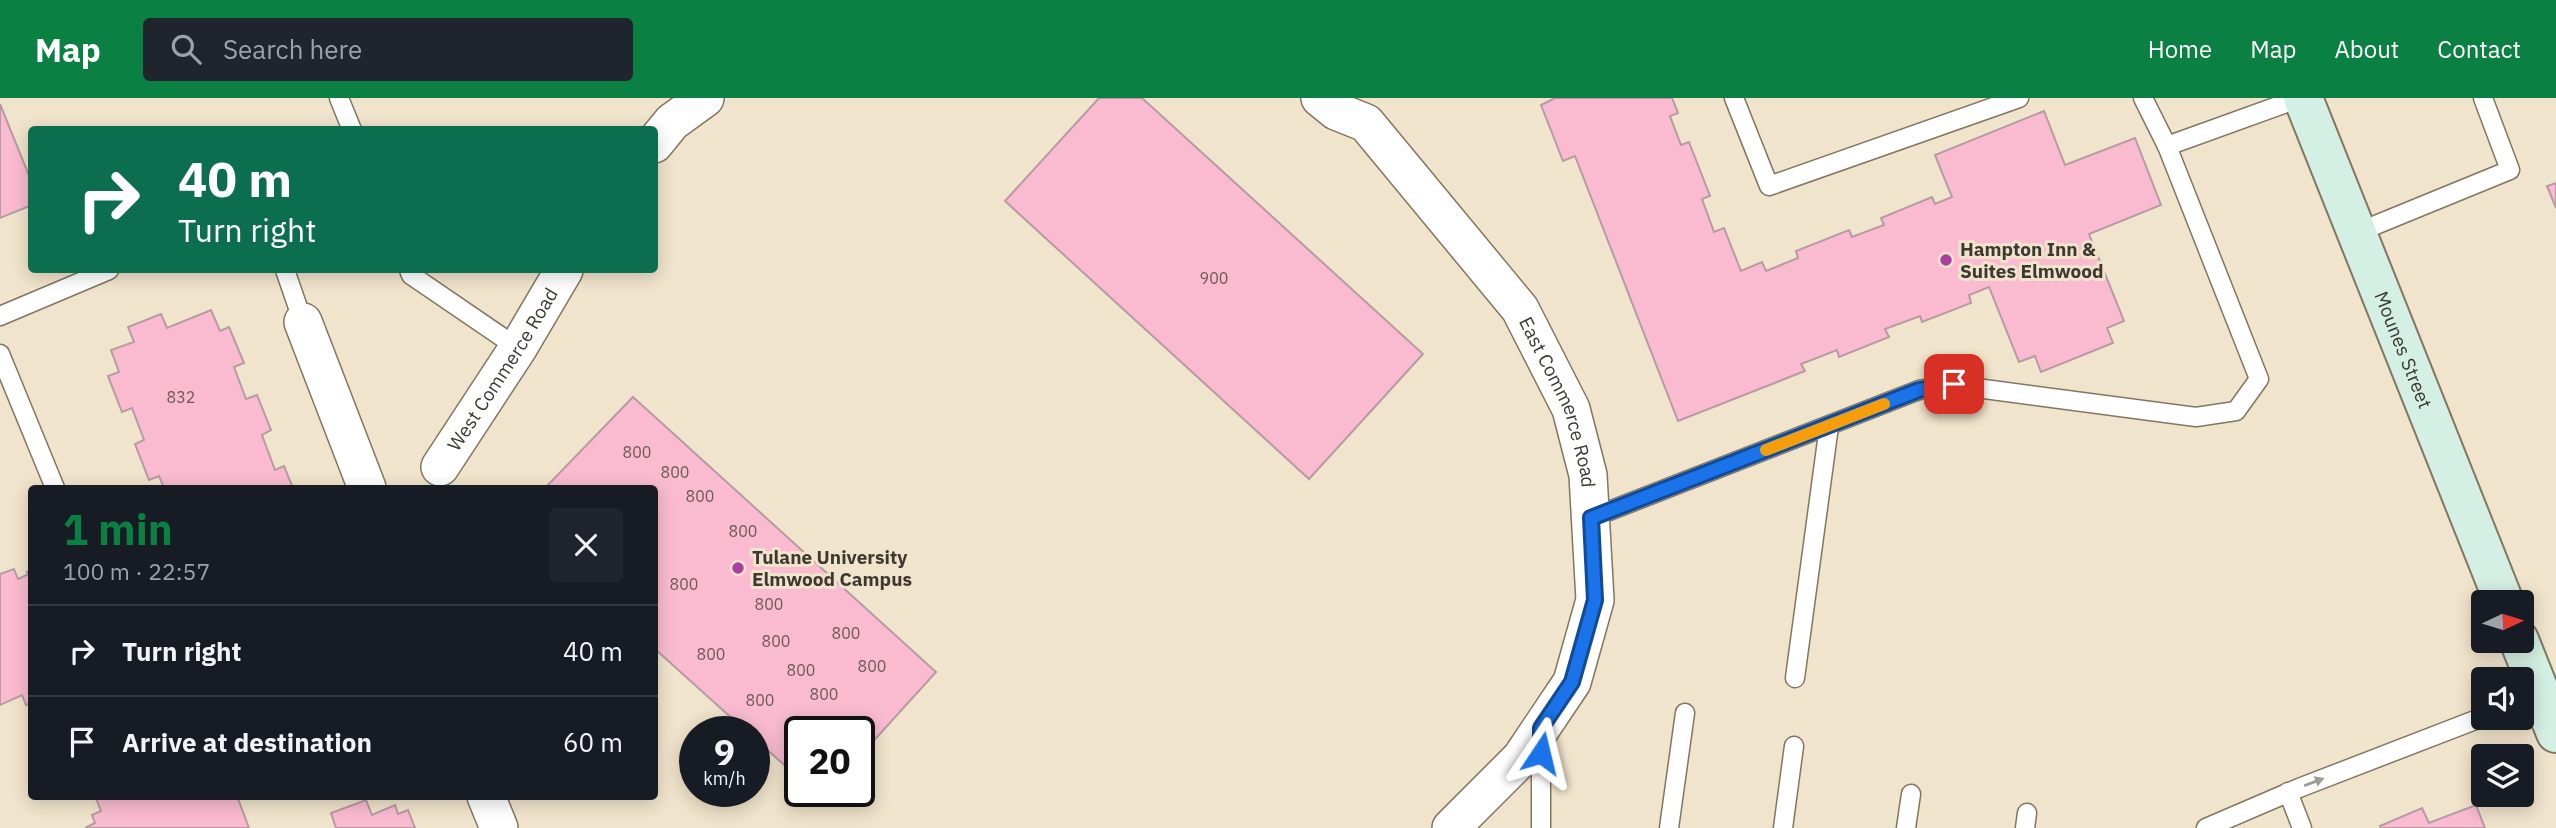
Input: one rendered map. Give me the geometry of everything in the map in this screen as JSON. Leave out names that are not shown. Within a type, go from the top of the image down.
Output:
[{"type":"main road","name":"Mounes Street","points":[[2301,98],[2499,590]]},
{"type":"main road","points":[[2534,701],[2556,733]]},
{"type":"street","points":[[658,139],[672,122],[705,98]]},
{"type":"street","name":"East Commerce Road","points":[[1320,98],[1336,111],[1371,110],[1520,309],[1571,409],[1588,475],[1595,600],[1572,682],[1521,758],[1451,828]]},
{"type":"street","name":"West Commerce Road","points":[[440,467],[518,348],[562,273]]},
{"type":"street","points":[[303,322],[366,485]]},
{"type":"street","points":[[488,800],[499,828]]},
{"type":"lane","points":[[1734,98],[1769,186],[2019,98]]},
{"type":"lane","points":[[1591,518],[1919,390],[1954,384],[2196,417],[2236,411],[2259,379],[2167,146],[2143,98]]},
{"type":"lane","points":[[2167,146],[2301,98]]},
{"type":"lane","points":[[2357,233],[2510,170],[2483,98]]},
{"type":"lane","points":[[343,99],[351,126]]},
{"type":"lane","points":[[0,316],[102,273]]},
{"type":"lane","points":[[286,273],[303,322]]},
{"type":"lane","points":[[410,273],[518,348]]},
{"type":"lane","points":[[0,354],[54,485]]},
{"type":"lane","points":[[1795,678],[1829,426]]},
{"type":"lane","points":[[1669,828],[1685,713]]},
{"type":"lane","points":[[2206,828],[2288,792],[2471,722]]},
{"type":"lane","points":[[1541,728],[1541,828]]},
{"type":"lane","points":[[1783,828],[1794,746]]},
{"type":"lane","points":[[2288,792],[2302,828]]},
{"type":"lane","points":[[1906,828],[1910,794]]},
{"type":"building","points":[[1099,98],[1142,98],[1423,354],[1309,479],[1005,201]]},
{"type":"building","name":"Hampton Inn & Suites Elmwood","points":[[1555,98],[1672,98],[1678,113],[1670,116],[1681,145],[1689,142],[1710,196],[1702,199],[1714,232],[1724,228],[1741,271],[1762,262],[1766,271],[1798,258],[1796,251],[1849,230],[1852,237],[1884,225],[1881,218],[1932,197],[1935,204],[1952,197],[1935,155],[2044,111],[2065,165],[2135,138],[2161,205],[2089,234],[2124,321],[2107,328],[2113,343],[2041,372],[2035,356],[2019,362],[1989,287],[1969,295],[1971,303],[1922,322],[1920,316],[1885,329],[1889,337],[1839,357],[1837,350],[1801,364],[1805,371],[1678,421],[1575,156],[1563,161],[1541,105]]},
{"type":"building","points":[[0,104],[28,173],[28,207],[0,218]]},
{"type":"building","points":[[2556,183],[2556,208],[2547,186]]},
{"type":"building","points":[[211,310],[220,331],[229,327],[244,363],[234,367],[246,399],[257,395],[271,430],[262,435],[275,470],[284,466],[292,485],[163,485],[159,476],[149,480],[135,444],[144,440],[132,408],[122,412],[108,376],[119,372],[111,350],[134,342],[128,327],[161,314],[167,328]]},
{"type":"building","name":"Tulane University Elmwood Campus","points":[[633,397],[936,672],[875,739],[875,716],[784,716],[784,765],[770,752],[770,716],[729,716],[658,652],[658,485],[548,485]]},
{"type":"building","points":[[14,569],[18,579],[28,574],[26,705],[22,695],[0,705],[0,574]]},
{"type":"building","points":[[97,800],[238,800],[249,828],[85,828],[95,823],[92,815],[101,811]]},
{"type":"building","points":[[366,800],[372,815],[395,805],[398,814],[408,810],[415,828],[336,828],[331,813]]},
{"type":"building","points":[[2477,807],[2485,828],[2380,826],[2422,808],[2429,823]]},
{"type":"slow traffic","points":[[1766,450],[1884,404]]},
{"type":"place","name":"Hampton Inn & Suites Elmwood","points":[[1946,260]]},
{"type":"place","name":"Tulane University Elmwood Campus","points":[[738,568]]},
{"type":"route","points":[[1541,753],[1541,728],[1572,682],[1595,600],[1591,518],[1919,390],[1954,384]]}]
